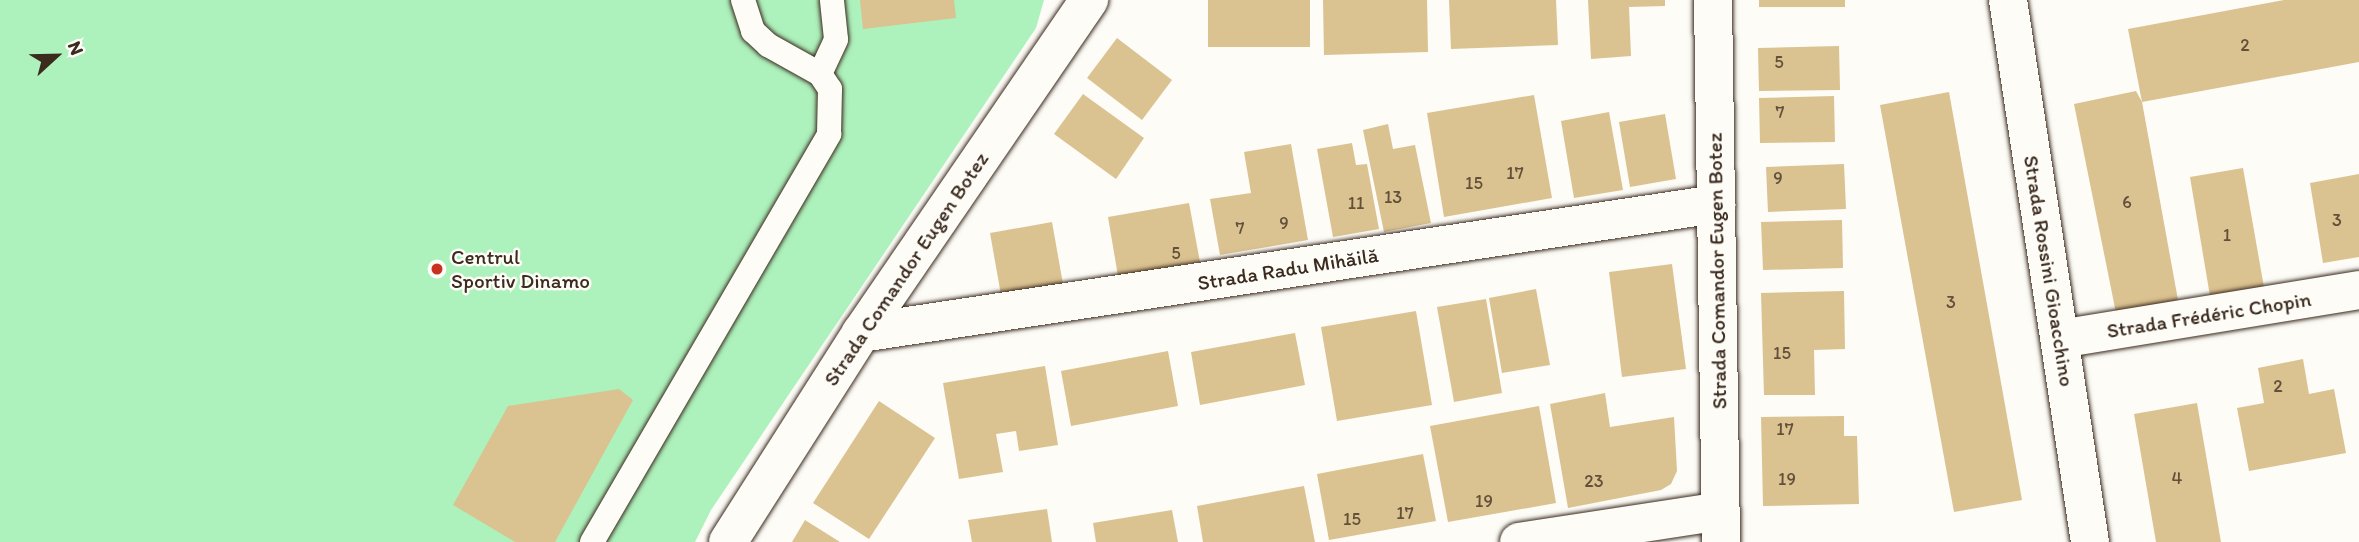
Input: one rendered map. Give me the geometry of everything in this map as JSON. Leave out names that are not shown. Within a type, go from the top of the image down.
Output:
[{"type":"street","name":"Strada Comandor Eugen Botez","points":[[728,542],[861,333],[1089,0]]},
{"type":"street","name":"Strada Comandor Eugen Botez","points":[[1713,0],[1721,526]]},
{"type":"street","name":"Strada Rossini Gioacchino","points":[[2008,0],[2090,542]]},
{"type":"street","name":"Strada Radu Mihăilă","points":[[861,333],[1716,204]]},
{"type":"street","name":"Strada Frédéric Chopin","points":[[2060,340],[2359,290]]},
{"type":"street","points":[[1519,542],[1721,526]]},
{"type":"lane","points":[[592,542],[829,134],[830,89],[820,74],[753,31],[743,0]]},
{"type":"lane","points":[[820,74],[836,39],[832,0]]},
{"type":"green space","name":"Centrul Sportiv Dinamo","points":[[0,0],[1044,0],[1036,28],[711,510],[695,542],[0,542]]},
{"type":"building","points":[[860,0],[954,0],[956,18],[863,29]]},
{"type":"building","points":[[1208,0],[1310,0],[1310,47],[1208,47]]},
{"type":"building","points":[[1323,0],[1427,0],[1428,52],[1324,55]]},
{"type":"building","points":[[1449,0],[1556,0],[1558,45],[1451,49]]},
{"type":"building","points":[[1588,0],[1665,0],[1665,6],[1629,7],[1631,56],[1591,59]]},
{"type":"building","points":[[1759,0],[1845,0],[1845,7],[1759,7]]},
{"type":"building","points":[[2284,0],[2359,0],[2359,62],[2142,102],[2128,29]]},
{"type":"building","points":[[1117,38],[1172,80],[1142,120],[1087,78]]},
{"type":"building","points":[[1839,46],[1840,90],[1759,91],[1758,48]]},
{"type":"building","points":[[2136,91],[2142,102],[2178,300],[2116,313],[2074,104]]},
{"type":"building","points":[[1949,92],[2022,500],[1954,512],[1880,105]]},
{"type":"building","points":[[1083,94],[1144,138],[1116,179],[1054,134]]},
{"type":"building","points":[[1534,95],[1552,198],[1444,217],[1427,113]]},
{"type":"building","points":[[1834,96],[1835,142],[1760,143],[1759,98]]},
{"type":"building","points":[[1609,112],[1623,190],[1574,198],[1561,121]]},
{"type":"building","points":[[1665,114],[1676,179],[1630,187],[1619,122]]},
{"type":"building","points":[[1388,124],[1393,149],[1415,145],[1431,223],[1384,232],[1363,130]]},
{"type":"building","points":[[1352,143],[1356,165],[1367,164],[1379,229],[1333,237],[1317,149]]},
{"type":"building","points":[[1291,144],[1308,240],[1220,255],[1210,199],[1251,193],[1244,152]]},
{"type":"building","points":[[1844,164],[1846,209],[1768,212],[1766,167]]},
{"type":"building","points":[[2243,168],[2265,293],[2211,302],[2190,177]]},
{"type":"building","points":[[2359,174],[2359,257],[2323,263],[2310,183]]},
{"type":"building","points":[[1189,203],[1200,262],[1118,276],[1108,217]]},
{"type":"building","points":[[1842,220],[1843,268],[1763,270],[1761,222]]},
{"type":"building","points":[[1052,222],[1063,284],[1001,295],[990,233]]},
{"type":"building","points":[[1672,264],[1686,369],[1622,377],[1609,272]]},
{"type":"building","points":[[1536,289],[1550,365],[1502,373],[1489,298]]},
{"type":"building","points":[[1844,291],[1845,349],[1814,350],[1815,395],[1764,395],[1761,293]]},
{"type":"building","points":[[1486,299],[1502,393],[1454,402],[1437,307]]},
{"type":"building","points":[[1416,311],[1432,405],[1337,421],[1321,327]]},
{"type":"building","points":[[1295,333],[1305,385],[1200,405],[1191,352]]},
{"type":"building","points":[[1168,351],[1178,406],[1071,426],[1061,371]]},
{"type":"building","points":[[2303,359],[2309,394],[2334,389],[2346,453],[2249,471],[2237,408],[2264,403],[2258,368]]},
{"type":"building","points":[[1045,366],[1058,445],[1019,451],[1016,431],[996,434],[1003,472],[959,479],[943,383]]},
{"type":"building","points":[[619,389],[633,400],[555,542],[515,542],[453,505],[508,406]]},
{"type":"building","points":[[1605,393],[1610,427],[1674,417],[1677,471],[1671,484],[1661,490],[1568,508],[1550,404]]},
{"type":"building","points":[[879,401],[935,438],[869,539],[813,503]]},
{"type":"building","points":[[2197,403],[2221,542],[2156,542],[2134,414]]},
{"type":"building","points":[[1539,406],[1556,503],[1448,522],[1430,426]]},
{"type":"building","points":[[1844,416],[1844,436],[1857,436],[1859,504],[1763,506],[1761,417]]},
{"type":"building","points":[[1423,454],[1436,521],[1329,540],[1317,474]]},
{"type":"building","points":[[1304,486],[1315,542],[1203,542],[1197,506]]},
{"type":"building","points":[[1047,509],[1052,542],[972,542],[968,520]]},
{"type":"building","points":[[1172,510],[1178,542],[1096,542],[1093,523]]},
{"type":"building","points":[[805,520],[840,542],[792,542]]},
{"type":"place","name":"Centrul Sportiv Dinamo","points":[[437,269]]}]
